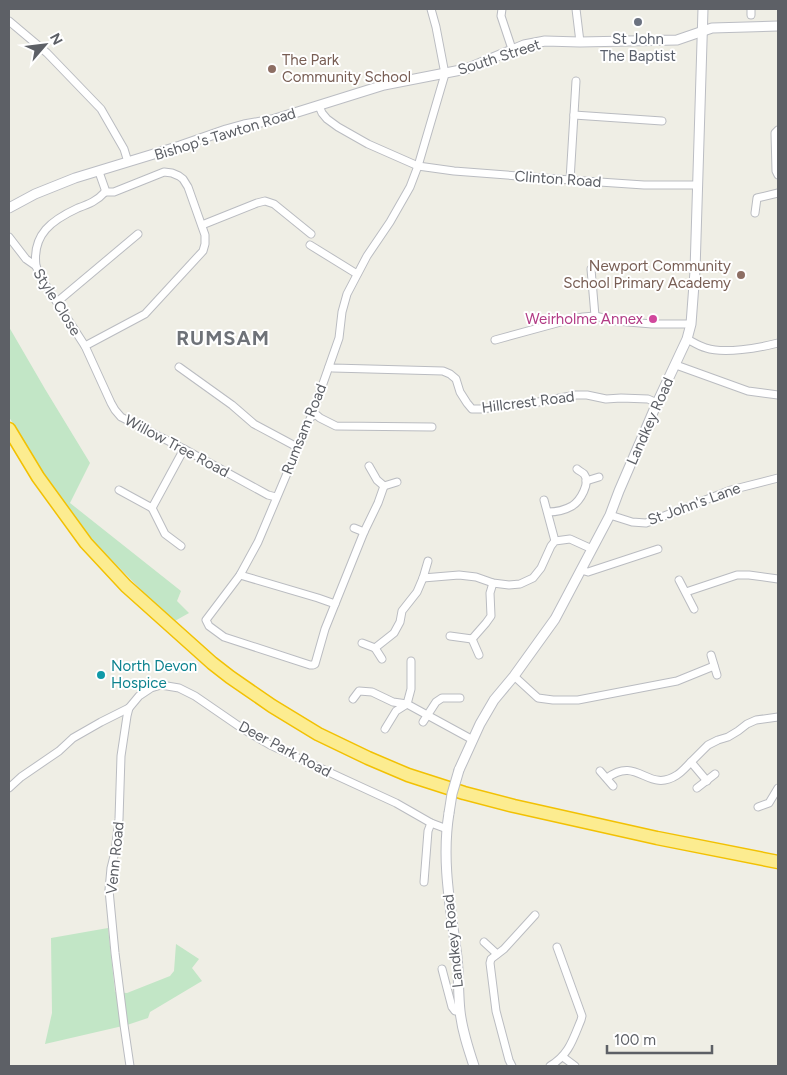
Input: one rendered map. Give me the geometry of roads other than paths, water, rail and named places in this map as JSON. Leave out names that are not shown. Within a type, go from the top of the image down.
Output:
[{"type":"highway","points":[[9,429],[38,478],[86,543],[126,586],[230,677],[272,706],[318,734],[408,775],[464,793],[657,838],[778,862]]},
{"type":"street","points":[[430,9],[436,27],[445,74]]},
{"type":"street","points":[[502,9],[501,16],[512,49]]},
{"type":"street","points":[[576,9],[580,42]]},
{"type":"street","name":"Landkey Road","points":[[474,1066],[466,1043],[460,1011],[457,960],[447,889],[447,828],[452,794],[459,770],[480,724],[494,700],[514,676],[555,619],[610,515],[657,403],[687,339],[694,299],[703,9]]},
{"type":"street","points":[[9,21],[47,53],[101,109],[124,149],[128,162]]},
{"type":"street","name":"South Street","points":[[445,74],[466,69],[524,45],[545,41],[677,40],[712,28],[778,26]]},
{"type":"street","name":"Bishop's Tawton Road","points":[[9,208],[35,194],[63,183],[244,125],[272,120],[384,85],[445,74]]},
{"type":"street","name":"Rumsam Road","points":[[335,604],[314,665],[224,637],[209,626],[206,620],[240,575],[258,542],[313,412],[339,338],[342,312],[347,294],[367,256],[385,231],[410,186],[418,166],[445,74]]},
{"type":"street","points":[[570,180],[576,81]]},
{"type":"street","name":"Clinton Road","points":[[319,106],[327,119],[338,127],[368,144],[418,166],[454,171],[570,180],[644,185],[697,186]]},
{"type":"street","points":[[574,115],[662,121]]},
{"type":"street","points":[[778,130],[775,133],[774,140],[776,171],[778,175]]},
{"type":"street","points":[[99,172],[105,192]]},
{"type":"street","points":[[36,266],[35,254],[38,241],[49,226],[59,218],[96,201],[105,192],[114,192],[164,172],[172,172],[186,182],[206,238],[203,251],[145,314],[86,346]]},
{"type":"street","points":[[755,213],[757,198],[778,193]]},
{"type":"street","points":[[202,225],[265,201],[274,204],[311,234]]},
{"type":"street","points":[[57,302],[138,234]]},
{"type":"street","name":"Style Close","points":[[9,237],[26,259],[36,266],[40,276],[86,346]]},
{"type":"street","points":[[310,245],[357,274]]},
{"type":"street","points":[[591,269],[595,316]]},
{"type":"street","points":[[495,340],[568,320],[595,316],[635,323],[691,324]]},
{"type":"street","points":[[687,339],[706,348],[721,350],[774,344]]},
{"type":"street","name":"Willow Tree Road","points":[[86,346],[111,403],[121,417],[268,495],[276,497]]},
{"type":"street","points":[[676,365],[748,391],[778,395]]},
{"type":"street","points":[[179,367],[232,405],[254,424],[297,447]]},
{"type":"street","name":"Hillcrest Road","points":[[328,367],[443,371],[456,379],[463,398],[472,409],[533,404],[576,395],[606,399],[648,399],[657,403]]},
{"type":"street","points":[[313,412],[336,426],[432,427]]},
{"type":"street","points":[[419,419],[419,427]]},
{"type":"street","points":[[154,505],[184,449]]},
{"type":"street","points":[[369,466],[377,480],[384,486]]},
{"type":"street","points":[[548,512],[559,511],[573,506],[582,496],[586,480],[585,475],[577,469]]},
{"type":"street","points":[[586,480],[599,477]]},
{"type":"street","name":"St John's Lane","points":[[610,515],[632,522],[646,523],[731,490],[778,478]]},
{"type":"street","points":[[384,486],[397,482]]},
{"type":"street","points":[[240,575],[335,604],[384,486]]},
{"type":"street","points":[[119,490],[154,505],[166,534],[182,546]]},
{"type":"street","points":[[544,500],[555,541]]},
{"type":"street","points":[[354,528],[364,532]]},
{"type":"street","points":[[424,578],[459,575],[476,576],[509,585],[520,584],[533,578],[541,568],[555,541],[570,539],[592,549]]},
{"type":"street","points":[[581,570],[588,572],[658,549]]},
{"type":"street","points":[[375,648],[394,633],[400,622],[402,611],[417,592],[424,578],[428,561]]},
{"type":"street","points":[[686,592],[737,575],[749,574],[778,578]]},
{"type":"street","points":[[679,580],[694,609]]},
{"type":"street","points":[[472,638],[491,616],[490,594],[493,582]]},
{"type":"street","points":[[450,636],[472,638]]},
{"type":"street","points":[[472,638],[479,655]]},
{"type":"street","points":[[362,643],[375,648],[382,659]]},
{"type":"street","points":[[711,655],[717,675]]},
{"type":"street","points":[[384,729],[396,710],[407,704],[411,689],[411,661]]},
{"type":"street","points":[[514,676],[538,698],[578,700],[678,681],[714,666]]},
{"type":"street","name":"Deer Park Road","points":[[130,708],[139,696],[153,687],[161,685],[179,688],[195,696],[270,745],[396,803],[431,823],[447,828]]},
{"type":"street","points":[[353,699],[359,691],[372,692],[393,702],[407,704],[473,740]]},
{"type":"street","points":[[423,722],[436,702],[442,698],[460,698]]},
{"type":"street","points":[[9,788],[21,777],[59,751],[73,738],[130,708]]},
{"type":"street","name":"Venn Road","points":[[130,708],[121,756],[119,819],[109,890],[115,953],[130,1066]]},
{"type":"street","points":[[606,778],[619,771],[633,770],[650,779],[660,781],[670,779],[692,762],[708,745],[728,737],[756,720],[778,717]]},
{"type":"street","points":[[692,762],[706,781]]},
{"type":"street","points":[[600,771],[613,786]]},
{"type":"street","points":[[698,788],[715,774]]},
{"type":"street","points":[[758,807],[772,805],[778,788]]},
{"type":"street","points":[[424,882],[428,831],[431,823]]},
{"type":"street","points":[[512,1066],[496,1011],[490,959],[516,938],[536,914],[540,921]]},
{"type":"street","points":[[484,942],[497,954]]},
{"type":"street","points":[[550,1066],[563,1057],[570,1047],[582,1016],[556,946]]},
{"type":"street","points":[[442,969],[452,1007],[455,1011],[460,1011]]},
{"type":"street","points":[[563,1057],[575,1066]]},
{"type":"place","name":"St John The Baptist","points":[[638,22]]},
{"type":"place","name":"The Park Community School","points":[[272,69]]},
{"type":"place","name":"Newport Community School Primary Academy","points":[[741,275]]},
{"type":"place","name":"Weirholme Annex","points":[[653,319]]},
{"type":"place","name":"North Devon Hospice","points":[[101,675]]},
{"type":"district","name":"RUMSAM","points":[[223,338]]}]
